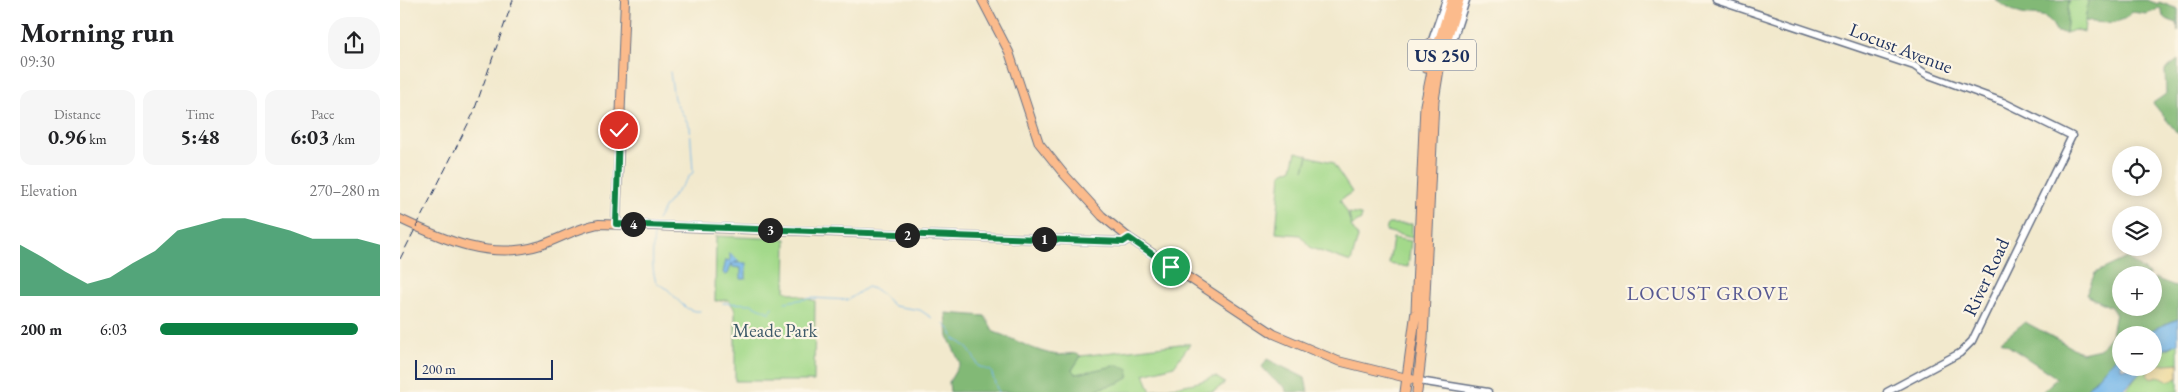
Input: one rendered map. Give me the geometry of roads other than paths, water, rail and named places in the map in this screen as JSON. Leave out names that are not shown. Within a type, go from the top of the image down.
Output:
[{"type":"highway","name":"US 250","points":[[1405,392],[1416,311],[1429,108],[1436,52],[1452,0]]},
{"type":"highway","name":"US 250","points":[[1417,392],[1423,339],[1430,175],[1429,108],[1441,57],[1459,0]]},
{"type":"highway","points":[[1429,108],[1425,80],[1431,43]]},
{"type":"highway","points":[[1429,108],[1450,49]]},
{"type":"main road","points":[[616,224],[624,0]]},
{"type":"main road","points":[[982,0],[1009,52],[1042,147],[1102,216],[1129,238],[1274,334],[1338,361],[1418,380]]},
{"type":"main road","points":[[400,219],[437,237],[484,249],[520,250],[593,225],[616,224],[1123,242],[1129,238]]},
{"type":"street","points":[[1431,43],[1446,0]]},
{"type":"street","points":[[1450,49],[1466,0]]},
{"type":"street","name":"Locust Avenue","points":[[1716,0],[1914,66],[1926,74],[2003,102],[2072,136]]},
{"type":"street","name":"River Road","points":[[1887,392],[1960,353],[1972,341],[2072,136]]},
{"type":"street","points":[[1418,380],[1488,392]]},
{"type":"water","points":[[730,253],[739,261],[734,263],[746,263],[746,279],[741,279],[741,268],[733,267],[732,263],[728,274],[725,275],[723,273],[726,260],[730,261]]},
{"type":"water","points":[[2178,319],[2178,343],[2162,350],[2162,326]]},
{"type":"water","points":[[2112,361],[2112,376],[2136,376],[2121,392],[2084,392]]},
{"type":"waterway","points":[[657,220],[666,205],[693,172],[690,127],[674,99],[670,72]]},
{"type":"waterway","points":[[654,232],[653,261],[656,283],[666,288],[689,310],[700,311]]},
{"type":"waterway","points":[[785,302],[812,298],[848,300],[867,287],[877,290],[894,306],[920,310],[932,318]]},
{"type":"waterway","points":[[723,303],[752,304],[770,313],[773,307]]},
{"type":"waterway","points":[[944,324],[951,331],[954,339],[969,350],[978,366],[991,371],[998,392]]},
{"type":"railway","points":[[400,259],[473,114],[513,0]]},
{"type":"district","name":"LOCUST GROVE","points":[[1708,293]]},
{"type":"park label","name":"Meade Park","points":[[775,330]]}]
